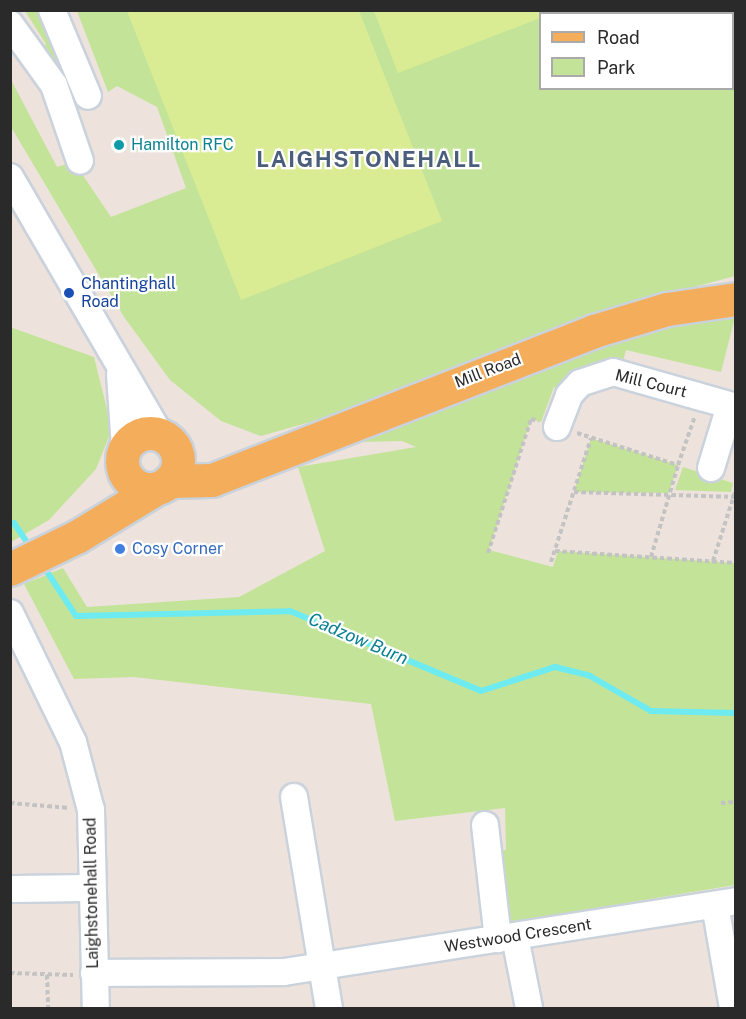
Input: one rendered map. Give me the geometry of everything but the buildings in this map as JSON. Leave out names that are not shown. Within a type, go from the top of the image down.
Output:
[{"type":"main road","name":"Mill Road","points":[[163,484],[212,480],[594,331],[667,309],[735,299]]},
{"type":"main road","points":[[28,561],[78,536],[163,484],[175,474],[177,456],[164,438],[140,435],[125,460],[105,509],[78,536]]},
{"type":"main road","name":"Mill Road","points":[[164,438],[222,463],[248,465]]},
{"type":"main road","points":[[125,460],[132,482],[143,488],[163,484]]},
{"type":"street","points":[[52,10],[88,96]]},
{"type":"street","points":[[10,24],[54,85],[80,160]]},
{"type":"street","points":[[10,177],[120,368],[164,438]]},
{"type":"street","points":[[120,368],[125,460]]},
{"type":"street","name":"Mill Court","points":[[557,427],[569,395],[580,383],[614,372],[733,406]]},
{"type":"street","points":[[711,468],[733,406]]},
{"type":"street","name":"Laighstonehall Road","points":[[10,614],[73,742],[91,810],[90,888],[96,1008]]},
{"type":"street","points":[[294,797],[329,1008]]},
{"type":"street","points":[[485,825],[507,938],[529,1008]]},
{"type":"street","points":[[10,889],[90,888]]},
{"type":"street","name":"Westwood Crescent","points":[[94,974],[240,974],[321,966],[725,903],[733,1008]]},
{"type":"path","points":[[651,557],[701,397]]},
{"type":"path","points":[[488,553],[531,419],[678,465]]},
{"type":"path","points":[[551,562],[591,438]]},
{"type":"path","points":[[713,561],[735,489]]},
{"type":"path","points":[[574,492],[734,497]]},
{"type":"path","points":[[555,551],[735,563]]},
{"type":"path","points":[[721,803],[735,802]]},
{"type":"path","points":[[10,803],[91,810]]},
{"type":"path","points":[[10,973],[94,974]]},
{"type":"path","points":[[47,975],[48,1008]]},
{"type":"green space","points":[[25,11],[44,11],[56,45],[57,61],[52,66],[36,52],[46,44]]},
{"type":"green space","points":[[77,11],[735,11],[735,276],[653,298],[366,406],[261,436],[221,421],[170,380],[124,317],[11,127],[10,78],[57,167],[74,162],[111,217],[186,188],[157,107],[117,86],[108,92]]},
{"type":"green space","points":[[127,11],[359,11],[442,221],[241,300]]},
{"type":"green space","points":[[374,11],[560,11],[539,12],[539,18],[398,73]]},
{"type":"green space","points":[[735,317],[721,372],[626,350],[622,365],[564,391],[554,387],[541,422],[531,419],[489,550],[553,567],[558,551],[735,563],[735,885],[505,923],[495,851],[506,850],[505,808],[395,821],[371,704],[134,677],[74,679],[24,584],[63,568],[87,607],[239,597],[325,551],[298,467],[416,447],[402,441],[360,442],[622,339],[675,325]]},
{"type":"green space","points":[[10,327],[94,357],[112,429],[96,469],[49,520],[11,542]]},
{"type":"green space","points":[[591,438],[678,465],[669,493],[574,492]]},
{"type":"green space","points":[[683,467],[733,483],[731,492],[675,490]]},
{"type":"waterway","name":"Cadzow Burn","points":[[10,524],[14,523],[31,548]]},
{"type":"waterway","name":"Cadzow Burn","points":[[42,564],[76,616],[290,611],[481,691],[555,667],[590,676],[651,711],[736,713]]},
{"type":"place","name":"Hamilton RFC","points":[[119,145]]},
{"type":"place","name":"Chantinghall Road","points":[[69,293]]},
{"type":"place","name":"Cosy Corner","points":[[120,549]]},
{"type":"district","name":"LAIGHSTONEHALL","points":[[369,160]]}]
